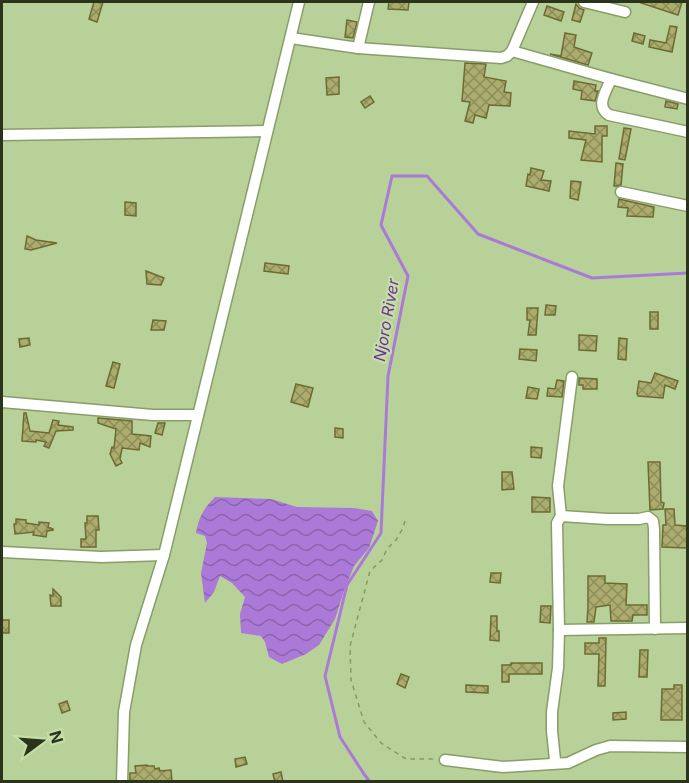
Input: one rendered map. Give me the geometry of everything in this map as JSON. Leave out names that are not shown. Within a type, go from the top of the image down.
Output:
[{"type":"street","points":[[122,782],[124,712],[136,645],[164,555],[300,2]]},
{"type":"street","points":[[358,48],[369,2]]},
{"type":"street","points":[[291,38],[358,48],[505,57],[512,51],[532,2]]},
{"type":"street","points":[[584,2],[625,12]]},
{"type":"street","points":[[512,51],[687,99]]},
{"type":"street","points":[[611,79],[602,99],[604,112],[687,132]]},
{"type":"street","points":[[2,135],[267,131]]},
{"type":"street","points":[[621,192],[687,206]]},
{"type":"street","points":[[553,763],[555,760],[552,712],[558,668],[559,630],[557,523],[561,516],[558,486],[572,378]]},
{"type":"street","points":[[2,402],[153,415],[198,415]]},
{"type":"street","points":[[561,516],[607,519],[648,517],[651,519],[654,529],[655,629]]},
{"type":"street","points":[[2,552],[101,557],[164,555]]},
{"type":"street","points":[[559,630],[687,628]]},
{"type":"street","points":[[446,760],[503,767],[568,763],[596,750],[610,747],[687,747]]},
{"type":"path","points":[[405,520],[396,540],[387,549],[382,560],[370,571],[350,646],[351,680],[364,722],[381,743],[406,759],[446,760]]},
{"type":"water","points":[[215,497],[271,499],[297,507],[354,508],[372,511],[378,521],[369,548],[354,566],[335,619],[319,645],[306,654],[282,664],[269,657],[261,636],[241,633],[240,614],[245,597],[232,583],[220,576],[214,592],[205,603],[201,573],[207,543],[205,536],[196,533],[202,514]]},
{"type":"building","points":[[94,2],[103,2],[97,22],[89,19]]},
{"type":"building","points":[[389,2],[409,2],[408,10],[388,9]]},
{"type":"building","points":[[642,2],[682,2],[678,15]]},
{"type":"building","points":[[576,4],[584,10],[580,22],[572,20]]},
{"type":"building","points":[[547,6],[564,12],[561,21],[544,15]]},
{"type":"building","points":[[347,20],[357,22],[353,38],[345,37]]},
{"type":"building","points":[[670,26],[677,27],[672,52],[649,47],[650,40],[666,43]]},
{"type":"building","points":[[565,33],[576,35],[574,47],[592,53],[588,65],[550,54],[561,56]]},
{"type":"building","points":[[634,33],[645,36],[643,44],[632,41]]},
{"type":"building","points":[[465,63],[486,64],[484,77],[506,81],[504,92],[511,93],[510,106],[489,105],[486,118],[475,115],[473,123],[465,121],[470,102],[462,101]]},
{"type":"building","points":[[339,77],[339,94],[327,95],[326,78]]},
{"type":"building","points":[[574,81],[596,85],[595,91],[598,91],[595,101],[581,99],[582,91],[573,89]]},
{"type":"building","points":[[370,96],[374,102],[365,108],[361,102]]},
{"type":"building","points":[[666,101],[678,104],[677,109],[665,107]]},
{"type":"building","points":[[595,126],[607,126],[607,136],[602,136],[602,162],[581,160],[586,140],[569,138],[569,131],[595,134]]},
{"type":"building","points":[[624,128],[631,129],[625,160],[619,159]]},
{"type":"building","points":[[616,163],[623,164],[621,185],[614,186]]},
{"type":"building","points":[[531,168],[544,171],[541,180],[551,181],[549,191],[526,186]]},
{"type":"building","points":[[571,181],[581,182],[578,200],[570,198]]},
{"type":"building","points":[[619,199],[654,207],[653,217],[627,216],[628,208],[618,207]]},
{"type":"building","points":[[125,202],[136,203],[136,216],[125,215]]},
{"type":"building","points":[[27,236],[36,240],[57,243],[31,250],[25,249]]},
{"type":"building","points":[[265,263],[289,266],[288,274],[264,271]]},
{"type":"building","points":[[146,271],[164,278],[161,285],[147,284]]},
{"type":"building","points":[[546,305],[556,306],[555,315],[545,315]]},
{"type":"building","points":[[527,308],[538,308],[536,335],[528,335],[530,320],[527,320]]},
{"type":"building","points":[[650,312],[658,312],[658,329],[650,329]]},
{"type":"building","points":[[153,320],[166,321],[164,330],[151,330]]},
{"type":"building","points":[[579,335],[597,336],[596,351],[579,350]]},
{"type":"building","points":[[29,338],[30,345],[20,347],[19,339]]},
{"type":"building","points":[[619,338],[627,339],[626,360],[618,359]]},
{"type":"building","points":[[520,349],[537,350],[536,361],[519,359]]},
{"type":"building","points":[[113,362],[120,364],[114,388],[106,386]]},
{"type":"building","points":[[655,373],[678,381],[675,389],[665,385],[663,398],[638,396],[639,381],[651,383]]},
{"type":"building","points":[[579,378],[597,379],[597,389],[583,389],[583,385],[579,385]]},
{"type":"building","points":[[557,380],[564,381],[562,397],[547,396],[548,388],[555,389]]},
{"type":"building","points":[[296,384],[313,388],[308,407],[291,402]]},
{"type":"building","points":[[528,387],[539,389],[537,399],[526,398]]},
{"type":"building","points":[[24,413],[26,413],[30,431],[49,433],[53,420],[59,421],[58,425],[73,427],[73,430],[56,431],[49,448],[44,446],[46,442],[22,441]]},
{"type":"building","points":[[98,418],[132,421],[132,434],[151,436],[150,447],[140,443],[139,450],[122,448],[120,459],[122,463],[116,466],[110,454],[112,447],[114,448],[116,429],[98,423]]},
{"type":"building","points":[[158,423],[165,423],[162,435],[155,433]]},
{"type":"building","points":[[335,428],[343,429],[343,438],[335,437]]},
{"type":"building","points":[[531,447],[542,448],[541,458],[531,457]]},
{"type":"building","points":[[648,462],[660,462],[663,509],[650,510]]},
{"type":"building","points":[[502,472],[512,472],[514,489],[502,490]]},
{"type":"building","points":[[532,497],[550,498],[550,512],[532,512]]},
{"type":"building","points":[[665,509],[674,509],[675,525],[687,526],[687,548],[662,547],[663,525],[666,525]]},
{"type":"building","points":[[87,516],[98,516],[99,530],[96,530],[96,547],[81,547],[81,539],[86,539]]},
{"type":"building","points":[[16,519],[39,525],[39,522],[49,523],[48,527],[53,530],[47,531],[46,537],[33,535],[34,532],[15,534]]},
{"type":"building","points":[[491,573],[501,573],[500,583],[490,582]]},
{"type":"building","points":[[588,576],[605,576],[605,583],[627,584],[626,605],[647,605],[647,615],[633,615],[632,621],[611,621],[610,605],[596,607],[594,622],[587,622]]},
{"type":"building","points":[[53,589],[61,597],[61,606],[51,606],[50,595],[53,596]]},
{"type":"building","points":[[541,606],[551,606],[550,623],[540,622]]},
{"type":"building","points":[[491,616],[497,616],[499,641],[490,640]]},
{"type":"building","points":[[2,620],[9,620],[9,633],[2,633]]},
{"type":"building","points":[[599,638],[606,638],[605,686],[598,686],[599,654],[585,654],[585,643],[599,643]]},
{"type":"building","points":[[640,650],[648,650],[647,677],[639,677]]},
{"type":"building","points":[[511,663],[542,663],[542,674],[509,674],[509,682],[502,682],[502,665],[511,665]]},
{"type":"building","points":[[401,674],[409,677],[405,688],[397,684]]},
{"type":"building","points":[[466,685],[488,686],[488,693],[466,692]]},
{"type":"building","points":[[674,685],[682,685],[682,720],[661,720],[662,689],[674,689]]},
{"type":"building","points":[[67,701],[70,710],[62,713],[59,704]]},
{"type":"building","points":[[626,712],[626,719],[613,720],[613,713]]},
{"type":"building","points":[[245,757],[247,764],[236,767],[235,759]]},
{"type":"building","points":[[135,766],[154,766],[155,769],[159,768],[160,771],[171,770],[172,782],[130,782],[130,773],[136,773]]},
{"type":"building","points":[[281,772],[283,782],[275,782],[273,774]]},
{"type":"waterway","name":"Njoro River","points":[[370,782],[340,737],[325,676],[347,585],[381,533],[388,376],[408,276],[381,225],[392,176],[427,176],[478,234],[592,278],[688,273]]}]
